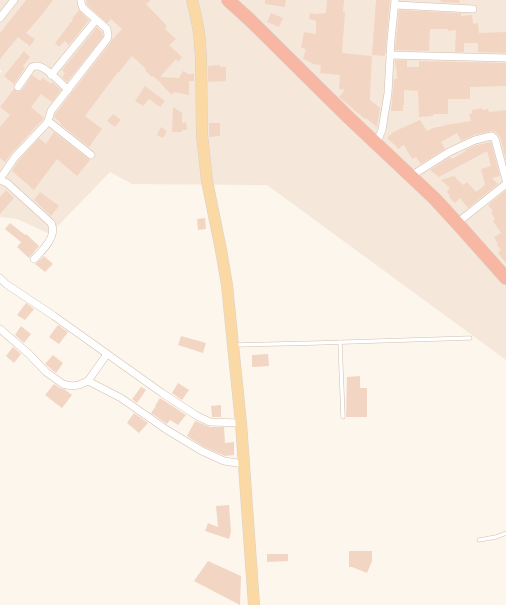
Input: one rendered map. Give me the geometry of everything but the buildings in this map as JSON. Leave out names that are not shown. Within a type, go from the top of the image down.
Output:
[{"type":"highway","points":[[228,0],[376,144],[435,199],[506,278]]},
{"type":"main road","points":[[192,0],[196,12],[201,50],[202,135],[206,181],[227,285],[234,345],[254,605]]},
{"type":"street","points":[[0,18],[14,0]]},
{"type":"street","points":[[34,259],[51,238],[53,225],[7,184],[0,180],[15,157],[48,121],[51,111],[108,39],[107,29],[81,6],[81,0]]},
{"type":"street","points":[[376,144],[382,130],[388,93],[395,2],[474,9]]},
{"type":"street","points":[[51,74],[96,20]]},
{"type":"street","points":[[390,55],[506,58]]},
{"type":"street","points":[[18,87],[32,67],[40,66],[68,90]]},
{"type":"street","points":[[48,121],[90,155]]},
{"type":"street","points":[[411,176],[449,152],[475,140],[492,136],[495,139],[506,180]]},
{"type":"street","points":[[457,223],[506,184]]},
{"type":"street","points":[[0,278],[6,284],[54,316],[162,393],[205,420],[210,422],[241,422]]},
{"type":"street","points":[[0,329],[46,372],[63,384],[71,386],[79,385],[88,381],[107,354]]},
{"type":"street","points":[[88,381],[121,398],[167,430],[202,451],[224,461],[244,464]]},
{"type":"lane","points":[[234,345],[470,338]]},
{"type":"lane","points":[[340,342],[343,416]]},
{"type":"lane","points":[[479,540],[496,537],[506,533]]},
{"type":"shaded area","points":[[0,0],[506,0],[506,360],[267,185],[132,184],[110,172],[50,234],[17,219],[0,217],[0,73],[2,71],[0,70]]}]
